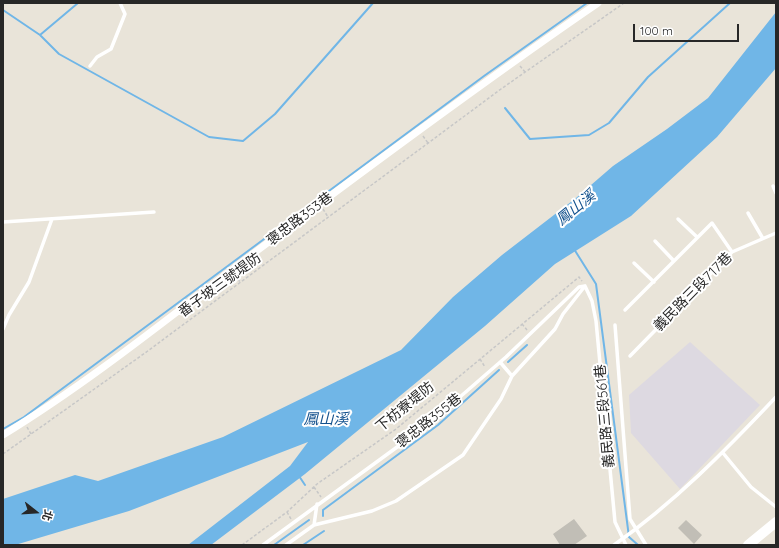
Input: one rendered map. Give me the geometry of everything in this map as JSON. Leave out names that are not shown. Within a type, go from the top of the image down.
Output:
[{"type":"main road","points":[[748,545],[776,522]]},
{"type":"street","name":"褒忠路353巷","points":[[3,435],[24,422],[186,306],[319,204],[497,72],[598,3]]},
{"type":"lane","points":[[90,66],[97,57],[111,49],[125,14],[120,3]]},
{"type":"lane","points":[[773,186],[776,193]]},
{"type":"lane","points":[[3,222],[52,220],[154,212]]},
{"type":"lane","points":[[748,213],[762,237]]},
{"type":"lane","points":[[678,219],[697,237]]},
{"type":"lane","points":[[3,329],[9,314],[29,282],[52,220]]},
{"type":"lane","points":[[625,310],[712,223],[732,252]]},
{"type":"lane","name":"義民路三段717巷","points":[[630,356],[732,252],[762,237],[776,233]]},
{"type":"lane","points":[[655,241],[674,261]]},
{"type":"lane","points":[[634,263],[654,282]]},
{"type":"lane","points":[[286,545],[314,525],[372,511],[396,501],[463,455],[501,399],[512,376],[555,329],[563,314],[585,286]]},
{"type":"lane","name":"褒忠路355巷","points":[[262,545],[430,423],[500,362],[579,287],[585,286]]},
{"type":"lane","name":"義民路三段561巷","points":[[585,286],[592,301],[596,321],[616,522],[622,539],[626,545]]},
{"type":"lane","name":"義民路三段561巷","points":[[615,325],[630,519],[646,545]]},
{"type":"lane","points":[[500,362],[512,376]]},
{"type":"lane","points":[[614,545],[636,530],[723,453],[776,397]]},
{"type":"lane","points":[[723,453],[751,487],[776,506]]},
{"type":"lane","points":[[314,525],[318,504]]},
{"type":"path","name":"番子坡三號堤防","points":[[3,454],[145,353],[525,72],[624,3]]},
{"type":"path","points":[[319,204],[328,217]]},
{"type":"path","name":"下枋寮堤防","points":[[242,545],[287,512],[314,487],[396,429],[576,280]]},
{"type":"path","points":[[522,324],[530,334]]},
{"type":"path","points":[[480,359],[489,372]]},
{"type":"path","points":[[24,422],[31,435]]},
{"type":"path","points":[[314,487],[323,500]]},
{"type":"path","points":[[287,512],[293,523]]},
{"type":"shaded area","points":[[690,342],[760,405],[680,489],[631,433],[629,395]]},
{"type":"water","name":"鳳山溪","points":[[776,12],[776,68],[717,137],[631,216],[555,264],[485,326],[305,474],[211,545],[188,545],[290,466],[308,442],[129,511],[15,545],[3,545],[3,499],[75,475],[98,481],[223,437],[401,350],[453,297],[502,255],[576,198],[613,166],[667,129],[708,98]]},
{"type":"building","points":[[574,519],[587,536],[574,545],[560,545],[553,534]]},
{"type":"building","points":[[686,520],[702,535],[694,544],[678,528]]},
{"type":"waterway","points":[[40,35],[78,3]]},
{"type":"waterway","points":[[3,10],[40,35],[59,54],[209,137],[243,141],[275,114],[373,3]]},
{"type":"waterway","points":[[3,429],[24,417],[484,76],[587,3]]},
{"type":"waterway","points":[[505,108],[530,139],[589,135],[609,123],[648,77],[730,3]]},
{"type":"waterway","points":[[574,249],[596,284],[629,537],[638,545]]},
{"type":"waterway","points":[[508,362],[527,345]]},
{"type":"waterway","points":[[323,516],[323,510],[438,425],[499,370]]},
{"type":"waterway","points":[[299,476],[305,485]]},
{"type":"waterway","points":[[274,545],[309,520]]},
{"type":"waterway","points":[[303,545],[324,531]]}]
